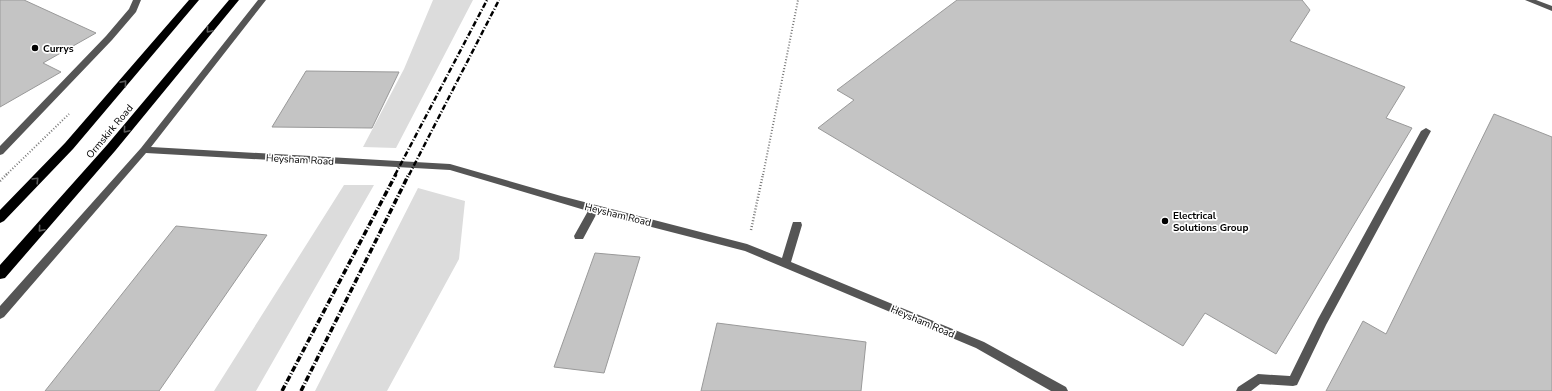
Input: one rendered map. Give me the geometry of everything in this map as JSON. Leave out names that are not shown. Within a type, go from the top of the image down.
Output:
[{"type":"highway","name":"Ormskirk Road","points":[[0,218],[69,146],[194,0]]},
{"type":"highway","name":"Ormskirk Road","points":[[0,274],[111,148],[234,0]]},
{"type":"street","points":[[0,152],[109,38],[133,10],[137,0]]},
{"type":"street","points":[[0,314],[144,150],[262,0]]},
{"type":"street","points":[[1529,0],[1552,9]]},
{"type":"street","points":[[1242,391],[1258,379],[1293,381],[1325,315],[1426,131]]},
{"type":"street","name":"Heysham Road","points":[[144,150],[450,167],[595,208],[747,248],[980,345],[1062,391]]},
{"type":"street","points":[[579,236],[595,208]]},
{"type":"street","points":[[785,264],[797,225]]},
{"type":"path","points":[[747,248],[798,0]]},
{"type":"path","points":[[0,181],[47,137]]},
{"type":"shaded area","points":[[433,0],[473,0],[396,148],[363,147],[404,69]]},
{"type":"shaded area","points":[[344,185],[374,185],[256,391],[214,391]]},
{"type":"shaded area","points":[[418,188],[465,201],[459,259],[387,391],[315,391]]},
{"type":"building","name":"Currys","points":[[0,0],[24,0],[96,33],[43,63],[61,72],[0,107]]},
{"type":"building","name":"Electrical Solutions Group","points":[[957,0],[1302,0],[1310,10],[1290,41],[1405,87],[1386,118],[1412,128],[1276,354],[1205,313],[1183,346],[818,128],[854,100],[837,90]]},
{"type":"building","points":[[306,71],[399,72],[372,128],[272,127]]},
{"type":"building","points":[[1494,114],[1552,137],[1552,391],[1326,391],[1363,321],[1386,334]]},
{"type":"building","points":[[176,226],[267,235],[159,391],[45,391]]},
{"type":"building","points":[[595,253],[640,257],[604,373],[554,367]]},
{"type":"building","points":[[717,323],[866,342],[861,391],[701,391]]},
{"type":"railway","points":[[395,175],[487,0]]},
{"type":"railway","points":[[409,175],[499,0]]},
{"type":"railway","points":[[282,391],[396,174]]},
{"type":"railway","points":[[301,391],[409,174]]},
{"type":"place","name":"Currys","points":[[35,48]]},
{"type":"place","name":"Electrical Solutions Group","points":[[1165,221]]}]
